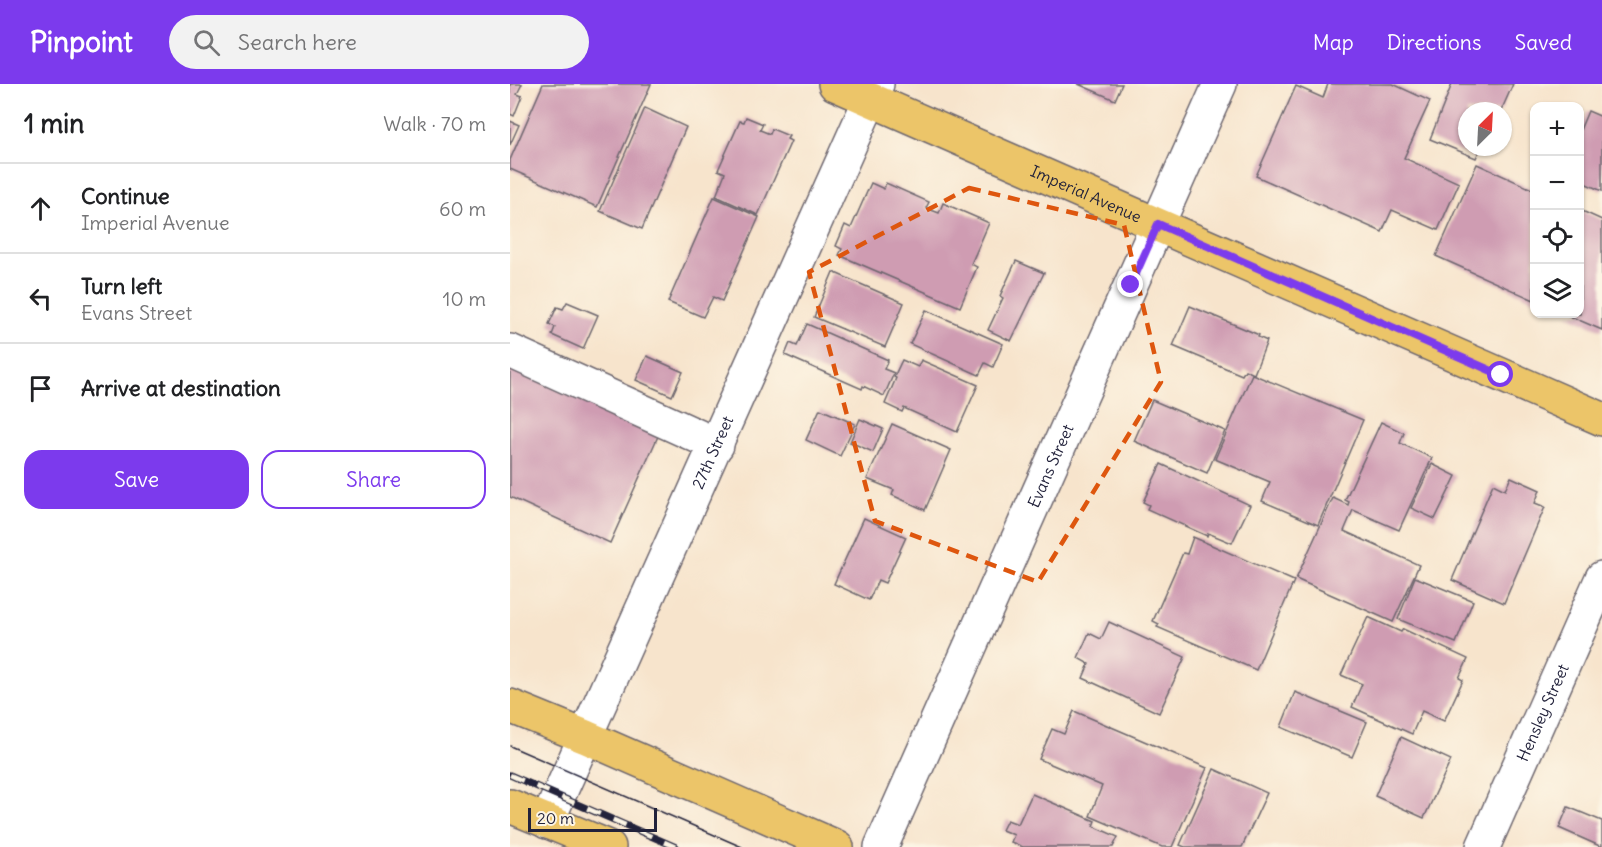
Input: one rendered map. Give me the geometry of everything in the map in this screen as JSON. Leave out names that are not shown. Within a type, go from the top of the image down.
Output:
[{"type":"main road","name":"Imperial Avenue","points":[[835,84],[874,92],[1158,224],[1602,419]]},
{"type":"main road","points":[[510,705],[837,847]]},
{"type":"main road","points":[[510,806],[609,847]]},
{"type":"street","name":"Evans Street","points":[[881,847],[1220,84]]},
{"type":"street","name":"27th Street","points":[[547,822],[874,92]]},
{"type":"street","points":[[510,351],[717,445]]},
{"type":"street","name":"Hensley Street","points":[[1483,847],[1602,578]]},
{"type":"highlighted area","points":[[969,188],[1124,225],[1161,382],[1038,582],[875,521],[809,272]]},
{"type":"building","points":[[510,84],[522,84],[517,94],[522,96],[514,116],[510,114]]},
{"type":"building","points":[[543,84],[651,84],[597,207],[510,169],[510,160]]},
{"type":"building","points":[[1078,84],[1122,84],[1115,100]]},
{"type":"building","points":[[1328,84],[1393,84],[1430,101],[1404,158],[1459,183],[1438,230],[1392,210],[1382,232],[1256,176],[1296,86],[1323,98]]},
{"type":"building","points":[[1452,84],[1513,84],[1505,102],[1458,102],[1458,151],[1430,139]]},
{"type":"building","points":[[645,108],[686,127],[642,229],[600,211]]},
{"type":"building","points":[[1588,111],[1602,117],[1602,191],[1584,183],[1584,120]]},
{"type":"building","points":[[746,117],[763,124],[760,130],[770,134],[772,129],[789,136],[787,139],[791,141],[758,215],[716,196],[725,173],[718,170],[740,121],[744,122]]},
{"type":"building","points":[[510,121],[519,125],[510,145]]},
{"type":"building","points":[[1477,164],[1530,188],[1530,298],[1436,256]]},
{"type":"building","points":[[871,183],[884,189],[886,183],[929,202],[926,208],[939,213],[943,203],[989,223],[971,264],[977,267],[960,307],[839,255],[842,249],[836,246],[845,225],[851,228]]},
{"type":"building","points":[[714,197],[759,217],[722,301],[713,297],[703,317],[668,302]]},
{"type":"building","points":[[1584,212],[1602,220],[1602,330],[1574,318],[1584,318]]},
{"type":"building","points":[[1016,261],[1044,273],[1011,341],[988,330],[1003,298],[1000,296]]},
{"type":"building","points":[[833,272],[904,303],[885,347],[814,317]]},
{"type":"building","points":[[567,302],[598,315],[583,349],[552,335],[555,327],[549,324],[557,307],[563,309]]},
{"type":"building","points":[[1190,306],[1259,335],[1258,337],[1267,341],[1254,374],[1245,370],[1242,375],[1173,346]]},
{"type":"building","points":[[926,310],[1003,344],[993,367],[985,363],[979,375],[910,344]]},
{"type":"building","points":[[807,324],[888,360],[884,369],[894,373],[884,396],[863,386],[862,389],[785,355],[790,343],[797,346]]},
{"type":"building","points":[[647,356],[683,372],[672,396],[636,380]]},
{"type":"building","points":[[902,360],[918,367],[921,360],[978,385],[957,432],[904,408],[902,412],[885,404]]},
{"type":"building","points":[[510,367],[659,434],[610,543],[510,497]]},
{"type":"building","points":[[1252,374],[1363,420],[1318,525],[1262,501],[1270,482],[1215,459]]},
{"type":"building","points":[[1152,400],[1225,431],[1207,473],[1134,441]]},
{"type":"building","points":[[820,409],[855,424],[840,456],[806,440]]},
{"type":"building","points":[[860,419],[883,429],[873,452],[850,442]]},
{"type":"building","points":[[1381,422],[1404,433],[1400,443],[1432,458],[1399,530],[1353,510],[1344,531],[1419,565],[1393,622],[1296,579],[1333,498],[1348,505],[1349,502],[1345,500]]},
{"type":"building","points":[[892,424],[951,450],[925,510],[892,495],[894,490],[867,479]]},
{"type":"building","points":[[1161,464],[1250,505],[1232,543],[1208,533],[1207,536],[1147,509],[1149,505],[1143,502]]},
{"type":"building","points":[[1432,464],[1456,476],[1435,519],[1411,508]]},
{"type":"building","points":[[1511,477],[1540,490],[1535,503],[1545,507],[1504,603],[1452,580],[1493,484],[1505,490]]},
{"type":"building","points":[[864,518],[906,537],[885,583],[878,580],[869,600],[834,584]]},
{"type":"building","points":[[1193,537],[1294,581],[1256,670],[1157,627],[1159,624],[1153,621],[1183,553],[1187,554]]},
{"type":"building","points":[[1415,577],[1473,601],[1456,643],[1398,619]]},
{"type":"building","points":[[1368,617],[1401,632],[1403,629],[1468,659],[1459,678],[1463,680],[1444,721],[1422,711],[1412,734],[1352,707],[1362,684],[1341,675]]},
{"type":"building","points":[[1109,622],[1185,657],[1159,713],[1083,678],[1089,664],[1078,658],[1089,633],[1101,639]]},
{"type":"building","points":[[1295,692],[1367,722],[1352,757],[1281,727]]},
{"type":"building","points":[[1074,711],[1207,768],[1172,847],[1162,847],[1090,816],[1102,786],[1039,759],[1052,729],[1064,734]]},
{"type":"building","points":[[1401,737],[1451,760],[1424,818],[1375,796]]},
{"type":"building","points":[[1214,769],[1267,793],[1242,847],[1185,847],[1180,845]]},
{"type":"building","points":[[1032,794],[1095,821],[1093,826],[1118,837],[1113,847],[1023,847],[1011,842],[1014,835],[1002,830],[1007,820],[1018,824]]},
{"type":"building","points":[[1568,807],[1602,821],[1602,847],[1559,828]]},
{"type":"tram line","points":[[510,746],[742,847]]},
{"type":"railway","points":[[510,775],[676,847]]},
{"type":"route","points":[[1131,285],[1158,224],[1501,375]]}]
